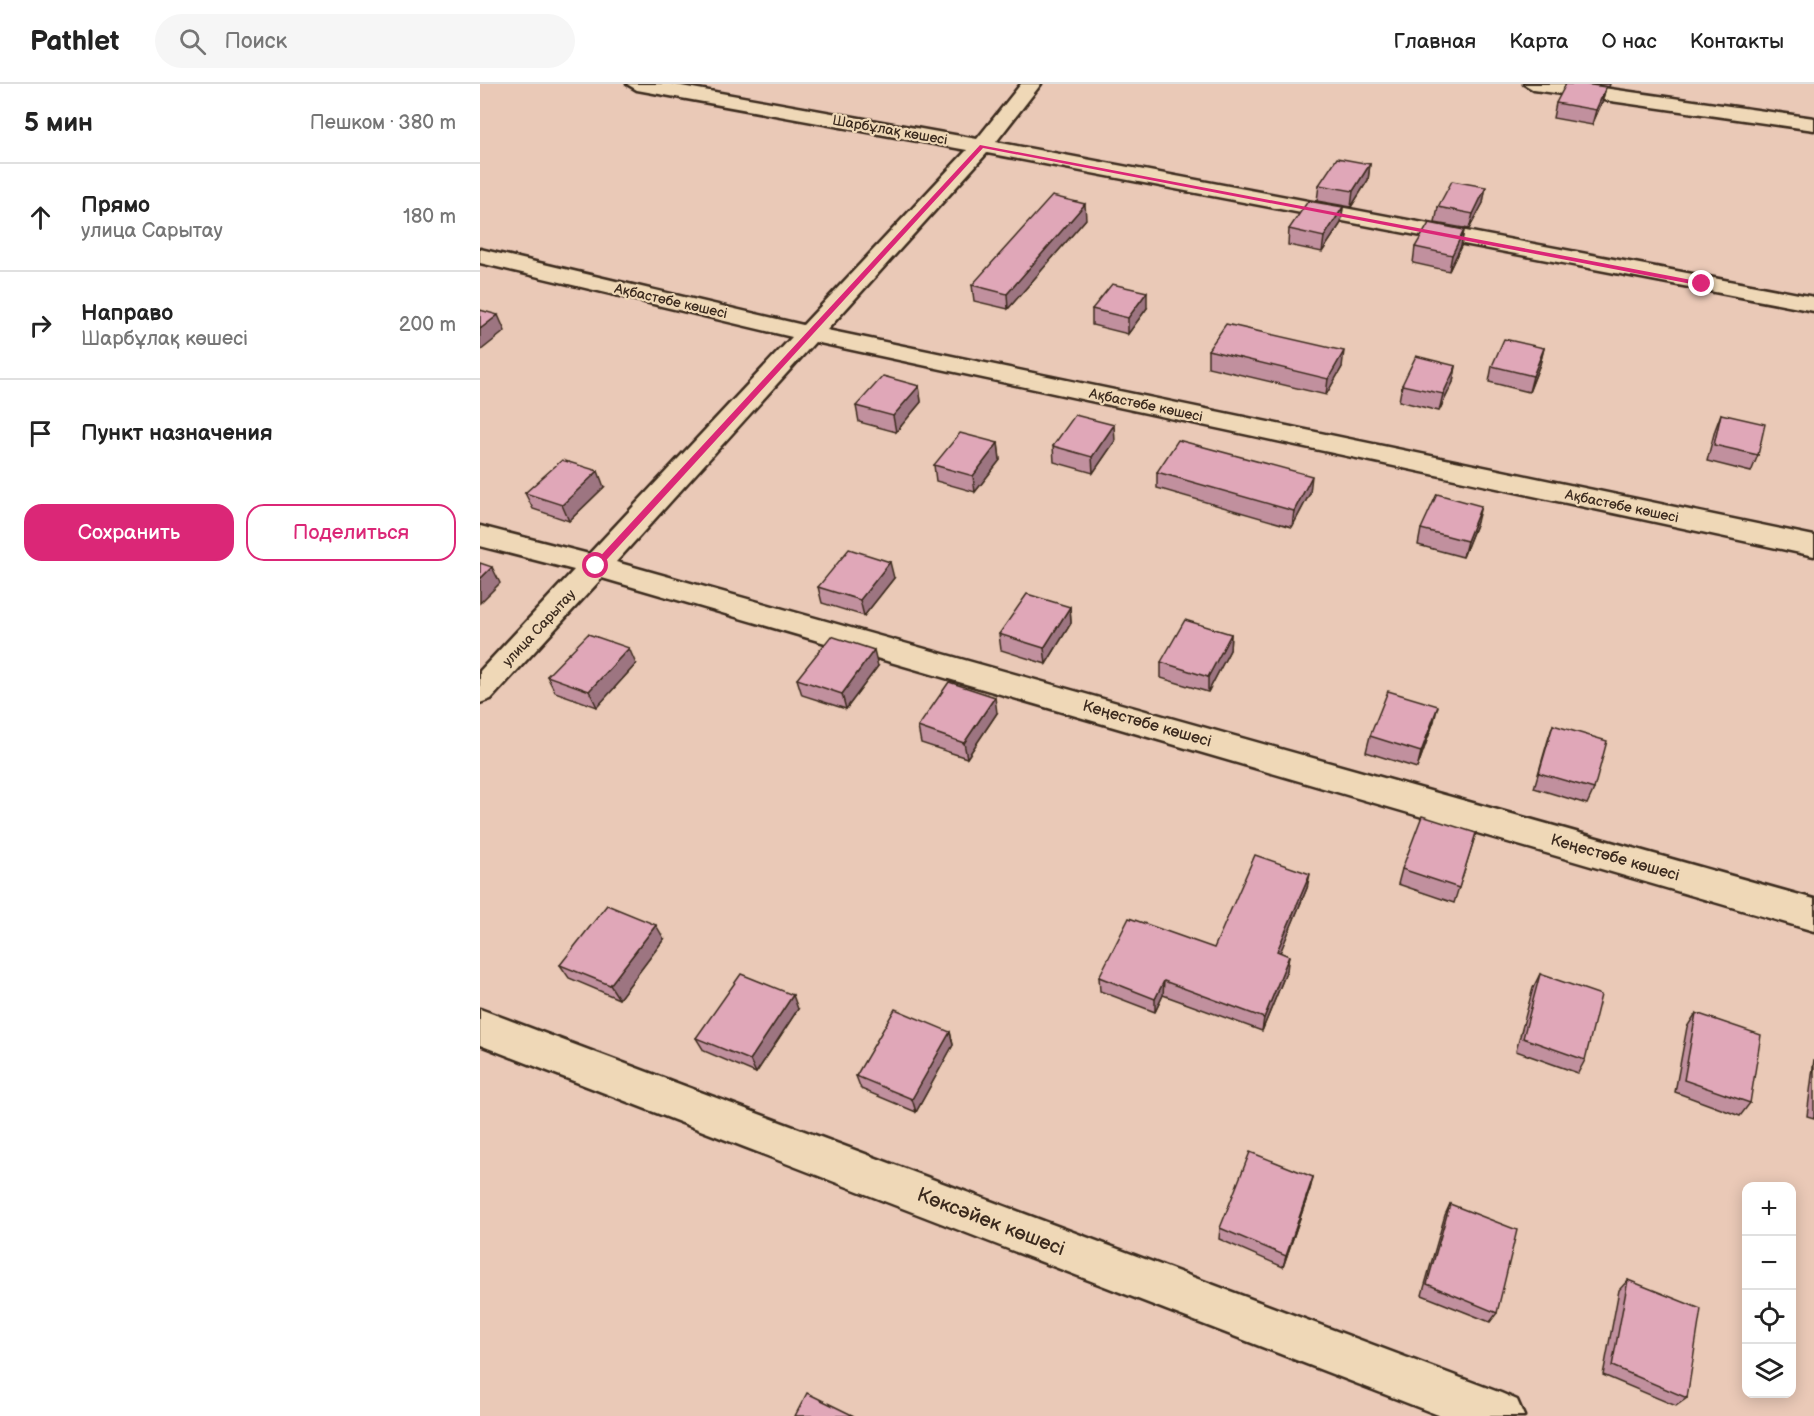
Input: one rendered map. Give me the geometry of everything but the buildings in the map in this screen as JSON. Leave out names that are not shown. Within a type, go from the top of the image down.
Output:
[{"type":"street","name":"Шарбұлақ көшесі","points":[[637,84],[982,146],[1814,304]]},
{"type":"street","name":"улица Сарытау","points":[[480,691],[807,333],[982,146],[1031,84]]},
{"type":"street","points":[[1534,84],[1814,124]]},
{"type":"street","name":"Ақбастөбе көшесі","points":[[480,256],[807,333],[1814,546]]},
{"type":"street","name":"Кеңестөбе көшесі","points":[[480,536],[596,566],[1814,915]]},
{"type":"street","name":"Көксәйек көшесі","points":[[480,1027],[1494,1415]]},
{"type":"route","points":[[596,566],[807,333],[982,146],[1702,284]]}]
